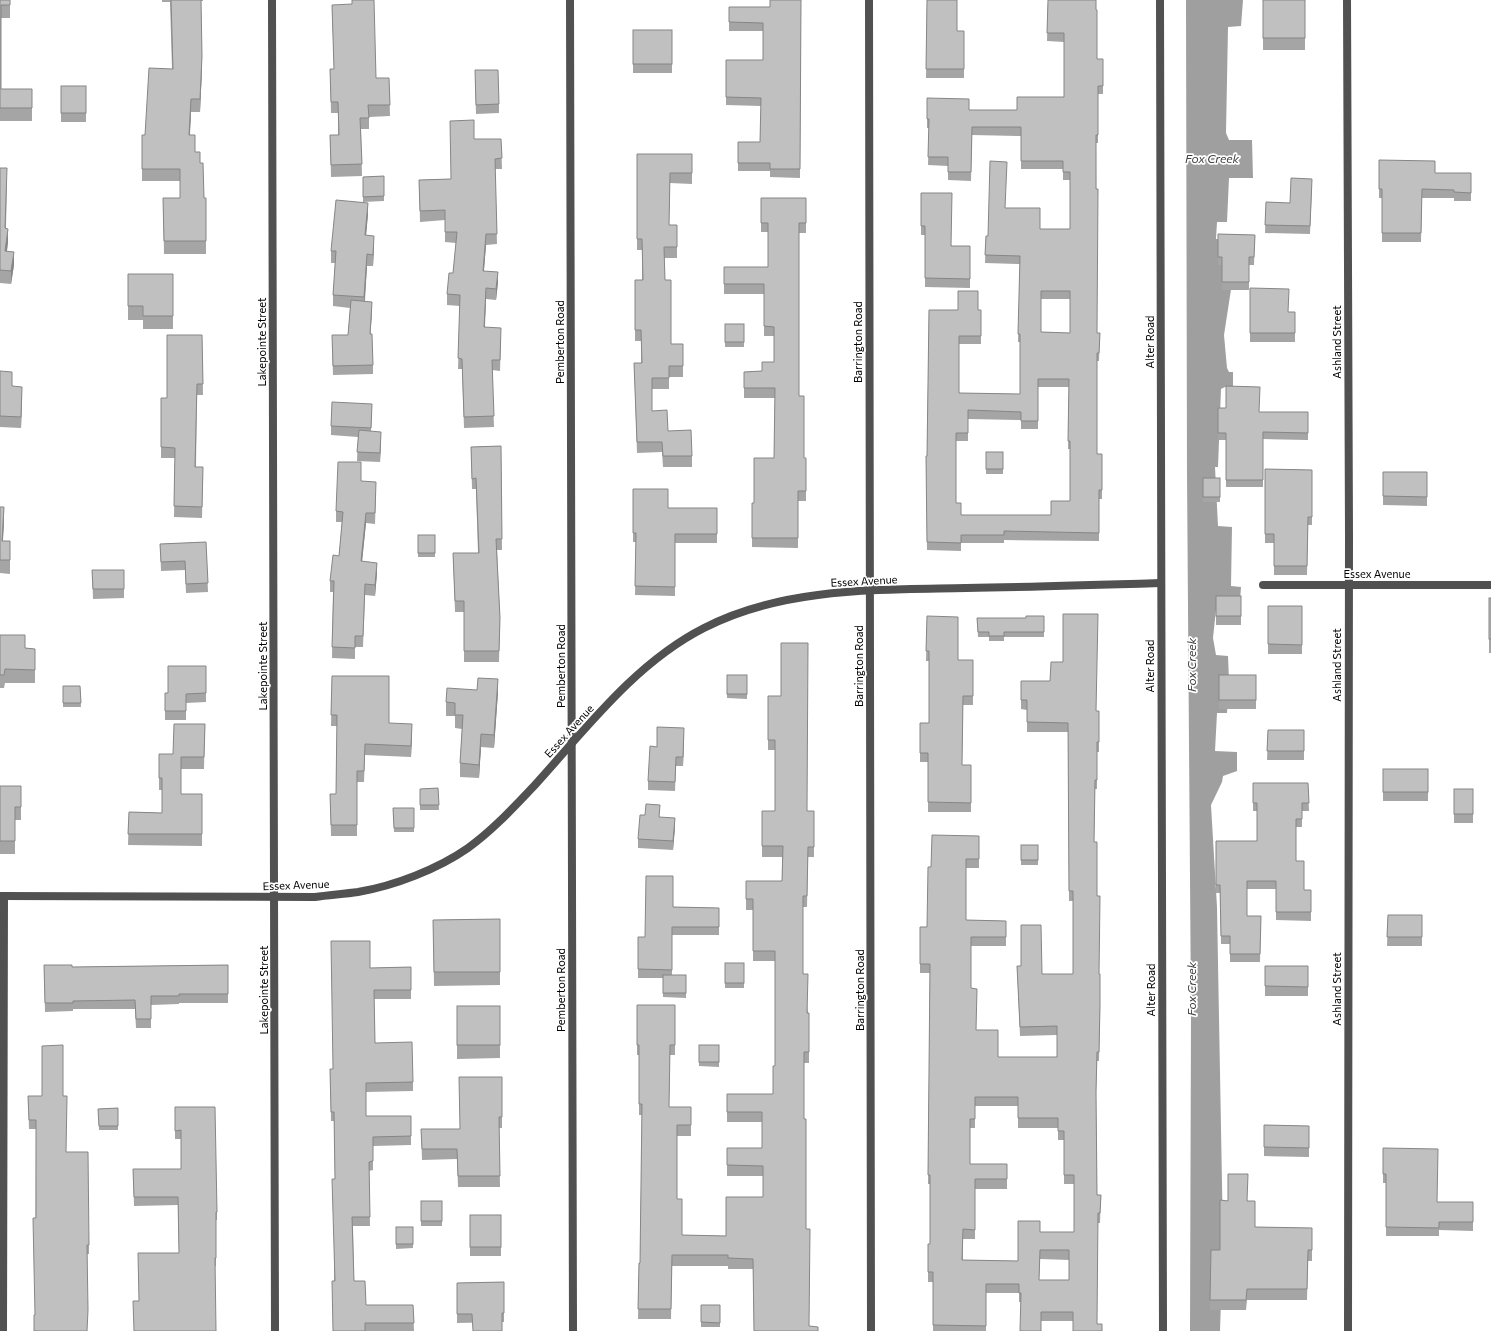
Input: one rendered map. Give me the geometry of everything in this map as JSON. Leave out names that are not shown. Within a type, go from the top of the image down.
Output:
[{"type":"street","name":"Lakepointe Street","points":[[272,0],[275,1331]]},
{"type":"street","name":"Pemberton Road","points":[[570,0],[573,1331]]},
{"type":"street","name":"Barrington Road","points":[[869,0],[871,1331]]},
{"type":"street","name":"Alter Road","points":[[1160,0],[1163,1331]]},
{"type":"street","name":"Ashland Street","points":[[1347,0],[1348,1331]]},
{"type":"street","name":"Essex Avenue","points":[[2,896],[315,897],[360,892],[405,879],[441,864],[468,848],[499,823],[618,693],[642,670],[668,650],[704,628],[739,613],[779,601],[819,595],[870,592],[1161,583]]},
{"type":"street","name":"Essex Avenue","points":[[1263,585],[1491,584]]},
{"type":"street","points":[[2,896],[3,1331]]},
{"type":"water","name":"Fox Creek","points":[[1186,0],[1243,0],[1241,26],[1228,27],[1226,133],[1229,140],[1252,140],[1253,178],[1229,178],[1227,222],[1217,222],[1216,239],[1236,240],[1232,283],[1224,335],[1227,368],[1229,372],[1233,372],[1233,387],[1225,387],[1221,389],[1218,467],[1215,467],[1218,526],[1232,527],[1231,586],[1241,587],[1240,601],[1217,600],[1213,638],[1216,655],[1228,656],[1229,680],[1227,713],[1217,713],[1215,751],[1237,752],[1237,771],[1223,776],[1222,782],[1211,805],[1217,907],[1223,1239],[1220,1331],[1190,1331],[1191,1012],[1187,473]]},
{"type":"building","points":[[0,0],[10,0],[10,5],[1,5],[1,89],[32,89],[32,108],[0,108]]},
{"type":"building","points":[[171,0],[201,0],[202,56],[200,99],[191,99],[189,135],[195,135],[195,152],[200,152],[200,163],[203,163],[204,198],[206,198],[206,241],[164,241],[163,198],[180,198],[180,169],[142,169],[142,135],[145,135],[149,68],[173,69]]},
{"type":"building","points":[[352,0],[374,0],[376,78],[389,78],[390,105],[368,105],[369,118],[360,118],[362,164],[331,165],[330,135],[339,135],[338,102],[331,102],[330,69],[334,69],[332,5],[352,4]]},
{"type":"building","points":[[770,0],[801,0],[800,169],[770,169],[770,163],[738,163],[738,142],[760,142],[761,98],[726,97],[726,60],[763,60],[763,23],[729,22],[729,7],[770,7]]},
{"type":"building","points":[[927,0],[957,0],[957,31],[964,31],[964,69],[926,69]]},
{"type":"building","points":[[1048,0],[1096,0],[1097,59],[1103,59],[1103,86],[1098,86],[1098,135],[1096,135],[1096,189],[1098,189],[1097,333],[1100,333],[1099,353],[1097,353],[1097,454],[1102,454],[1102,490],[1099,490],[1099,533],[1004,531],[1004,535],[961,535],[961,543],[927,542],[926,456],[929,310],[958,310],[958,291],[978,291],[978,310],[981,310],[981,336],[959,336],[959,393],[1020,394],[1020,334],[1018,334],[1020,256],[985,255],[986,236],[988,236],[990,161],[1007,162],[1005,208],[1040,208],[1040,229],[1070,229],[1070,172],[1063,172],[1063,161],[1021,161],[1021,127],[972,127],[971,172],[948,172],[948,157],[928,157],[929,119],[927,119],[927,98],[969,99],[969,110],[1017,110],[1017,97],[1064,97],[1064,33],[1047,33]],"holes":[[[1041,291],[1070,291],[1070,333],[1041,332]],[[1038,379],[1069,379],[1068,441],[1070,441],[1070,501],[1051,501],[1051,515],[961,515],[961,503],[956,503],[956,433],[968,433],[968,410],[1021,412],[1021,421],[1038,421]]]},
{"type":"building","points":[[1263,0],[1305,0],[1305,38],[1263,38]]},
{"type":"building","points":[[633,30],[672,30],[672,64],[633,64]]},
{"type":"building","points":[[475,70],[498,70],[499,104],[476,105]]},
{"type":"building","points":[[61,86],[86,86],[86,113],[61,113]]},
{"type":"building","points":[[474,120],[474,139],[501,139],[502,158],[495,159],[497,234],[486,234],[483,271],[498,272],[496,289],[486,288],[484,327],[501,328],[500,360],[492,360],[494,416],[464,417],[462,359],[458,358],[460,295],[447,294],[449,273],[453,273],[457,232],[445,232],[445,210],[420,211],[419,180],[451,179],[450,121]]},
{"type":"building","points":[[637,154],[692,154],[692,173],[670,173],[669,225],[677,225],[677,247],[664,247],[665,280],[671,280],[671,344],[683,344],[683,366],[669,366],[669,378],[652,378],[652,411],[667,410],[668,431],[691,430],[692,456],[663,456],[662,442],[637,442],[634,363],[642,363],[641,330],[635,330],[635,280],[643,280],[642,239],[637,239]]},
{"type":"building","points":[[1379,160],[1435,161],[1435,173],[1471,173],[1471,193],[1454,192],[1454,190],[1422,189],[1421,233],[1382,233],[1382,189],[1379,189]]},
{"type":"building","points":[[0,168],[7,168],[5,228],[8,229],[5,251],[14,252],[11,271],[0,270]]},
{"type":"building","points":[[384,176],[384,196],[363,197],[363,177]]},
{"type":"building","points":[[1291,178],[1312,179],[1310,226],[1265,225],[1266,202],[1290,203]]},
{"type":"building","points":[[921,193],[952,193],[951,246],[970,246],[970,279],[925,278],[925,226],[921,226]]},
{"type":"building","points":[[761,198],[806,198],[806,223],[799,223],[799,396],[804,396],[804,458],[806,458],[806,491],[798,491],[798,538],[752,538],[754,458],[774,458],[775,388],[744,388],[744,372],[762,371],[762,362],[774,362],[774,327],[764,326],[764,284],[724,284],[724,267],[768,267],[768,223],[761,223]]},
{"type":"building","points":[[336,200],[368,203],[365,235],[374,236],[373,255],[367,254],[364,297],[333,295],[336,251],[331,251]]},
{"type":"building","points":[[1218,234],[1255,235],[1254,257],[1249,257],[1249,282],[1222,282],[1222,257],[1218,257]]},
{"type":"building","points":[[128,274],[173,274],[173,316],[143,316],[143,306],[128,306]]},
{"type":"building","points":[[1250,288],[1289,289],[1288,312],[1295,312],[1295,333],[1250,333]]},
{"type":"building","points":[[351,300],[372,302],[370,334],[372,334],[373,365],[333,366],[332,335],[348,335]]},
{"type":"building","points":[[725,324],[744,324],[744,342],[725,342]]},
{"type":"building","points":[[167,335],[202,335],[203,384],[197,384],[195,467],[203,467],[202,507],[174,506],[175,448],[161,447],[161,398],[167,398]]},
{"type":"building","points":[[0,371],[12,372],[12,386],[22,387],[21,417],[0,416]]},
{"type":"building","points":[[1226,386],[1260,387],[1259,412],[1308,412],[1308,433],[1263,432],[1263,480],[1226,480],[1226,433],[1218,433],[1218,408],[1226,408]]},
{"type":"building","points":[[332,402],[372,404],[371,428],[331,426]]},
{"type":"building","points":[[359,430],[381,432],[380,453],[357,452]]},
{"type":"building","points":[[501,446],[502,539],[496,539],[500,618],[499,651],[464,651],[464,601],[455,601],[453,553],[479,553],[476,478],[472,479],[471,447]]},
{"type":"building","points":[[986,452],[1003,452],[1003,469],[986,469]]},
{"type":"building","points":[[338,462],[361,462],[361,481],[376,482],[375,513],[366,513],[361,561],[377,563],[375,585],[365,584],[363,636],[355,636],[355,648],[332,647],[334,581],[330,581],[333,555],[339,556],[343,512],[336,511]]},
{"type":"building","points":[[1265,469],[1312,470],[1312,517],[1308,517],[1307,566],[1274,566],[1274,534],[1265,534]]},
{"type":"building","points":[[1383,472],[1427,472],[1427,497],[1383,496]]},
{"type":"building","points":[[1203,478],[1220,478],[1220,497],[1203,497]]},
{"type":"building","points":[[633,489],[668,489],[668,508],[717,508],[717,534],[675,534],[675,587],[635,586],[636,533],[633,533]]},
{"type":"building","points":[[0,507],[4,507],[2,541],[10,541],[10,560],[0,560]]},
{"type":"building","points":[[418,535],[435,535],[435,553],[418,553]]},
{"type":"building","points":[[206,542],[208,583],[186,584],[185,561],[161,562],[160,544]]},
{"type":"building","points":[[92,570],[124,570],[124,589],[93,589]]},
{"type":"building","points":[[1216,596],[1241,596],[1241,616],[1216,616]]},
{"type":"building","points":[[1489,598],[1491,598],[1491,639],[1489,639]]},
{"type":"building","points":[[1268,606],[1302,606],[1302,645],[1268,644]]},
{"type":"building","points":[[1063,614],[1098,614],[1096,711],[1099,711],[1099,742],[1097,742],[1097,780],[1095,780],[1094,842],[1097,842],[1097,896],[1100,896],[1100,1006],[1096,1091],[1097,1195],[1101,1195],[1100,1213],[1098,1213],[1097,1324],[1102,1324],[1102,1331],[1073,1331],[1073,1312],[1041,1312],[1041,1331],[1020,1331],[1021,1293],[1019,1293],[1019,1284],[986,1284],[986,1326],[933,1325],[933,1272],[928,1272],[928,1244],[930,1244],[930,1175],[928,1175],[930,964],[920,964],[920,927],[927,927],[928,867],[931,867],[932,835],[979,836],[979,859],[966,859],[966,920],[1006,921],[1006,937],[971,937],[971,988],[977,989],[976,1030],[998,1030],[998,1057],[1057,1057],[1057,1026],[1020,1027],[1017,966],[1021,966],[1021,925],[1041,925],[1042,974],[1073,974],[1073,891],[1069,891],[1068,723],[1027,722],[1027,700],[1021,700],[1021,681],[1050,681],[1051,662],[1063,662]],"holes":[[[975,1097],[1018,1097],[1018,1118],[1058,1118],[1058,1131],[1064,1131],[1064,1175],[1074,1175],[1074,1232],[1040,1232],[1040,1221],[1018,1221],[1018,1261],[962,1260],[963,1229],[975,1230],[975,1179],[1007,1179],[1007,1164],[970,1164],[970,1119],[975,1119]],[[1040,1250],[1069,1250],[1069,1280],[1039,1280]]]},
{"type":"building","points":[[927,616],[958,617],[958,660],[973,660],[973,696],[963,696],[962,765],[971,765],[971,803],[928,802],[928,753],[920,753],[920,723],[929,723],[929,651],[926,651]]},
{"type":"building","points":[[1026,616],[1044,616],[1044,632],[1004,632],[1004,636],[989,636],[989,632],[978,632],[977,618],[1026,618]]},
{"type":"building","points":[[0,635],[25,635],[25,648],[35,649],[35,670],[5,669],[4,675],[0,675]]},
{"type":"building","points":[[781,643],[808,643],[807,811],[814,811],[814,847],[808,847],[807,896],[803,896],[803,974],[808,974],[807,1013],[809,1013],[809,1052],[804,1052],[804,1119],[806,1119],[806,1229],[810,1229],[809,1326],[818,1327],[818,1331],[754,1331],[753,1259],[728,1258],[728,1255],[672,1255],[671,1309],[638,1309],[642,1104],[639,1104],[637,1005],[675,1005],[675,1045],[670,1045],[669,1107],[691,1107],[691,1125],[677,1125],[677,1199],[682,1199],[682,1235],[726,1236],[726,1197],[763,1197],[763,1166],[727,1165],[727,1148],[762,1148],[762,1112],[727,1112],[727,1094],[773,1094],[773,1066],[775,1066],[775,951],[753,951],[753,899],[746,899],[746,881],[782,881],[783,846],[762,846],[762,811],[775,811],[775,740],[768,740],[768,696],[781,696]]},
{"type":"building","points":[[168,666],[206,666],[206,693],[186,694],[186,711],[165,711],[165,693],[168,693]]},
{"type":"building","points":[[727,675],[747,675],[747,694],[727,694]]},
{"type":"building","points":[[1219,675],[1256,675],[1256,700],[1219,700]]},
{"type":"building","points":[[332,676],[389,676],[389,723],[412,724],[411,746],[365,744],[364,771],[357,771],[357,825],[331,825],[330,794],[336,794],[337,715],[331,715]]},
{"type":"building","points":[[478,678],[498,679],[494,735],[481,734],[479,765],[460,763],[463,715],[455,715],[455,703],[446,702],[447,688],[477,690]]},
{"type":"building","points":[[63,686],[80,686],[81,703],[63,703]]},
{"type":"building","points":[[174,724],[205,724],[204,757],[181,757],[181,794],[202,794],[202,834],[128,834],[129,812],[162,813],[162,778],[159,778],[159,754],[173,754]]},
{"type":"building","points":[[657,727],[684,728],[683,757],[676,757],[675,782],[648,781],[650,746],[657,747]]},
{"type":"building","points":[[1268,730],[1304,730],[1304,751],[1267,751]]},
{"type":"building","points":[[1383,769],[1428,769],[1428,792],[1383,792]]},
{"type":"building","points":[[1253,783],[1308,783],[1309,803],[1302,803],[1302,819],[1296,819],[1296,861],[1304,861],[1304,890],[1311,890],[1311,912],[1276,912],[1276,881],[1247,881],[1247,916],[1261,916],[1260,954],[1230,954],[1230,936],[1221,936],[1220,885],[1216,885],[1216,841],[1257,841],[1257,803],[1253,803]]},
{"type":"building","points":[[0,786],[21,786],[21,807],[15,807],[15,841],[0,841]]},
{"type":"building","points":[[438,788],[439,805],[420,805],[420,789]]},
{"type":"building","points":[[1454,789],[1473,789],[1473,814],[1454,814]]},
{"type":"building","points":[[646,804],[660,805],[659,817],[675,818],[673,841],[638,839],[640,815],[645,815]]},
{"type":"building","points":[[393,808],[414,808],[414,828],[394,828]]},
{"type":"building","points":[[1021,845],[1038,845],[1038,860],[1021,860]]},
{"type":"building","points":[[646,876],[673,876],[673,907],[719,908],[719,927],[672,927],[672,970],[638,969],[638,937],[645,937]]},
{"type":"building","points":[[1388,915],[1422,915],[1422,937],[1387,937]]},
{"type":"building","points":[[500,919],[500,972],[434,972],[433,920]]},
{"type":"building","points":[[331,941],[370,941],[370,968],[411,967],[411,990],[374,990],[375,1043],[412,1042],[413,1082],[366,1083],[366,1116],[411,1116],[411,1136],[373,1137],[373,1161],[369,1162],[370,1217],[352,1217],[354,1281],[365,1281],[366,1305],[413,1305],[414,1323],[365,1323],[365,1331],[333,1331],[332,1281],[335,1281],[332,1179],[335,1179],[334,1112],[331,1112],[330,1069],[333,1069]]},
{"type":"building","points":[[725,963],[744,963],[744,983],[725,983]]},
{"type":"building","points":[[44,965],[72,965],[72,967],[228,965],[228,994],[179,994],[179,996],[151,996],[151,1019],[136,1019],[135,1000],[45,1003]]},
{"type":"building","points":[[1265,966],[1308,966],[1308,987],[1265,986]]},
{"type":"building","points":[[663,975],[686,975],[686,993],[663,993]]},
{"type":"building","points":[[457,1006],[500,1006],[500,1045],[457,1045]]},
{"type":"building","points":[[63,1045],[63,1096],[67,1096],[66,1152],[88,1152],[89,1245],[87,1245],[87,1331],[34,1331],[33,1218],[36,1218],[36,1120],[29,1120],[28,1096],[42,1096],[42,1046]]},
{"type":"building","points":[[699,1045],[719,1045],[719,1062],[699,1062]]},
{"type":"building","points":[[459,1077],[502,1077],[502,1117],[499,1117],[500,1176],[458,1176],[457,1149],[422,1149],[421,1129],[460,1129]]},
{"type":"building","points":[[175,1107],[215,1107],[217,1212],[215,1258],[216,1331],[134,1331],[133,1301],[139,1301],[138,1253],[179,1253],[178,1197],[134,1197],[133,1169],[181,1169],[181,1130],[175,1131]]},
{"type":"building","points":[[118,1108],[118,1126],[99,1126],[98,1109]]},
{"type":"building","points":[[1264,1125],[1309,1126],[1309,1148],[1264,1147]]},
{"type":"building","points":[[1383,1148],[1438,1149],[1437,1202],[1473,1202],[1473,1222],[1439,1222],[1439,1228],[1386,1227],[1386,1174],[1383,1174]]},
{"type":"building","points":[[1228,1174],[1248,1174],[1247,1201],[1255,1201],[1255,1227],[1312,1228],[1312,1250],[1308,1250],[1307,1289],[1247,1289],[1246,1300],[1210,1300],[1211,1250],[1220,1250],[1220,1200],[1228,1201]]},
{"type":"building","points":[[421,1201],[442,1201],[442,1221],[421,1221]]},
{"type":"building","points":[[470,1215],[501,1215],[501,1247],[470,1247]]},
{"type":"building","points":[[396,1227],[413,1227],[413,1244],[396,1244]]},
{"type":"building","points":[[504,1282],[504,1313],[502,1313],[502,1331],[473,1331],[472,1314],[457,1314],[457,1283]]},
{"type":"building","points":[[701,1305],[720,1305],[720,1323],[701,1322]]}]
